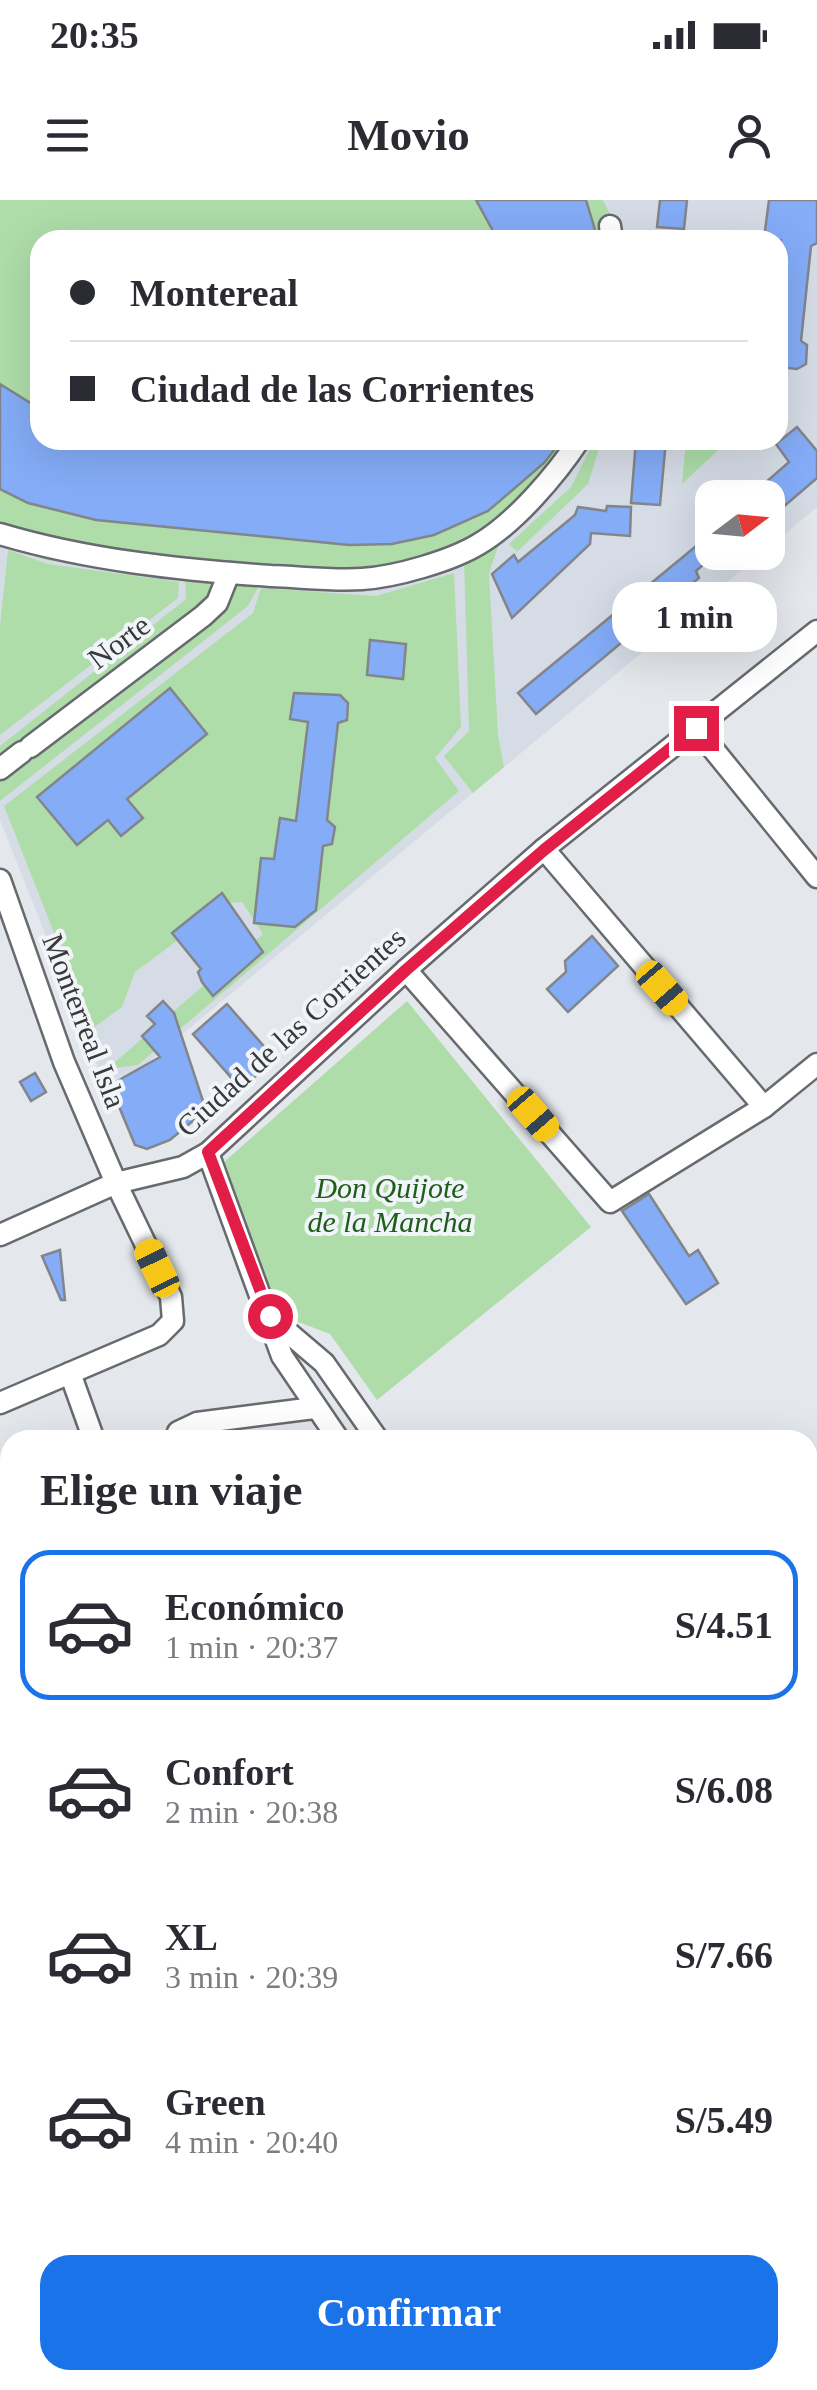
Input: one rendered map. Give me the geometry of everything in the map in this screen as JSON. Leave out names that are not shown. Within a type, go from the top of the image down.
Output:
[{"type":"street","points":[[0,534],[49,548],[229,573],[362,579],[398,573],[478,545],[506,523],[563,465],[573,450]]},
{"type":"street","name":"Norte","points":[[0,770],[203,616],[217,603],[229,573]]},
{"type":"street","name":"Ciudad de las Corrientes","points":[[0,1235],[116,1183],[183,1167],[208,1152],[406,970],[544,850],[817,630]]},
{"type":"street","points":[[696,728],[817,878]]},
{"type":"street","points":[[544,850],[764,1107]]},
{"type":"street","name":"Monterreal Isla","points":[[0,880],[64,1062],[170,1297],[172,1321],[158,1335],[70,1374]]},
{"type":"street","points":[[406,970],[610,1202],[764,1107],[817,1064]]},
{"type":"street","points":[[208,1152],[282,1356],[331,1430]]},
{"type":"street","points":[[270,1316],[324,1363],[371,1430]]},
{"type":"street","points":[[0,1403],[70,1374],[90,1430]]},
{"type":"street","points":[[182,1430],[196,1423],[314,1408]]},
{"type":"shaded area","points":[[0,200],[817,200],[817,507],[785,534],[785,480],[695,480],[695,570],[742,570],[139,1070],[104,1082],[0,820]]},
{"type":"green space","points":[[0,200],[603,200],[616,230],[30,230],[30,450],[583,450],[570,475],[498,547],[489,573],[498,735],[504,767],[473,793],[444,756],[469,731],[464,561],[373,590],[260,584],[248,606],[0,801],[0,746],[186,599],[185,574],[46,560],[0,542]]},
{"type":"green space","points":[[590,450],[599,450],[588,484],[517,552],[509,544],[571,487]]},
{"type":"green space","points":[[685,450],[718,450],[682,484]]},
{"type":"green space","points":[[8,550],[48,564],[179,582],[178,598],[0,735],[0,626]]},
{"type":"green space","points":[[454,573],[461,727],[435,758],[459,791],[138,1065],[107,1069],[263,934],[242,902],[228,903],[135,972],[122,1007],[92,1029],[4,806],[253,613],[261,588],[376,596]]},
{"type":"green space","name":"Don Quijote de la Mancha","points":[[407,1001],[591,1227],[377,1400],[330,1334],[280,1315],[224,1162]]},
{"type":"building","points":[[476,200],[586,200],[595,230],[492,230]]},
{"type":"building","points":[[660,200],[687,200],[684,229],[657,227]]},
{"type":"building","points":[[769,200],[817,200],[817,243],[811,246],[801,341],[807,345],[806,364],[797,369],[788,368],[788,230],[765,230]]},
{"type":"building","points":[[0,384],[30,403],[30,450],[554,450],[488,511],[434,535],[392,544],[349,545],[96,520],[28,503],[0,489]]},
{"type":"building","points":[[797,427],[817,451],[817,478],[785,505],[785,480],[768,480],[789,462],[780,450],[788,450],[788,434]]},
{"type":"building","points":[[635,450],[665,450],[660,505],[631,503]]},
{"type":"building","points":[[607,506],[631,507],[630,536],[591,533],[590,544],[512,618],[492,574],[514,555],[518,562],[575,515],[578,507],[606,511]]},
{"type":"building","points":[[695,547],[699,578],[536,714],[518,693]]},
{"type":"building","points":[[370,640],[406,644],[403,679],[367,675]]},
{"type":"building","points":[[170,688],[207,734],[127,799],[143,818],[121,836],[108,820],[77,845],[37,797]]},
{"type":"building","points":[[294,693],[340,695],[348,703],[347,720],[338,723],[327,820],[335,827],[332,844],[323,846],[316,910],[295,927],[254,923],[261,858],[274,859],[280,818],[296,821],[308,722],[290,719]]},
{"type":"building","points":[[222,893],[263,952],[213,996],[202,982],[198,972],[201,969],[172,933]]},
{"type":"building","points":[[592,936],[618,966],[568,1012],[547,989],[566,972],[565,961]]},
{"type":"building","points":[[163,1001],[174,1013],[206,1110],[170,1140],[147,1149],[135,1145],[110,1085],[160,1057],[142,1036],[155,1024],[147,1016]]},
{"type":"building","points":[[227,1004],[275,1059],[241,1089],[193,1034]]},
{"type":"building","points":[[35,1073],[46,1092],[31,1101],[20,1082]]},
{"type":"building","points":[[649,1194],[689,1256],[698,1250],[718,1283],[686,1304],[622,1211]]},
{"type":"building","points":[[60,1250],[65,1300],[61,1300],[42,1256]]},
{"type":"route","points":[[270,1316],[208,1152],[406,970],[544,850],[696,728]]}]
